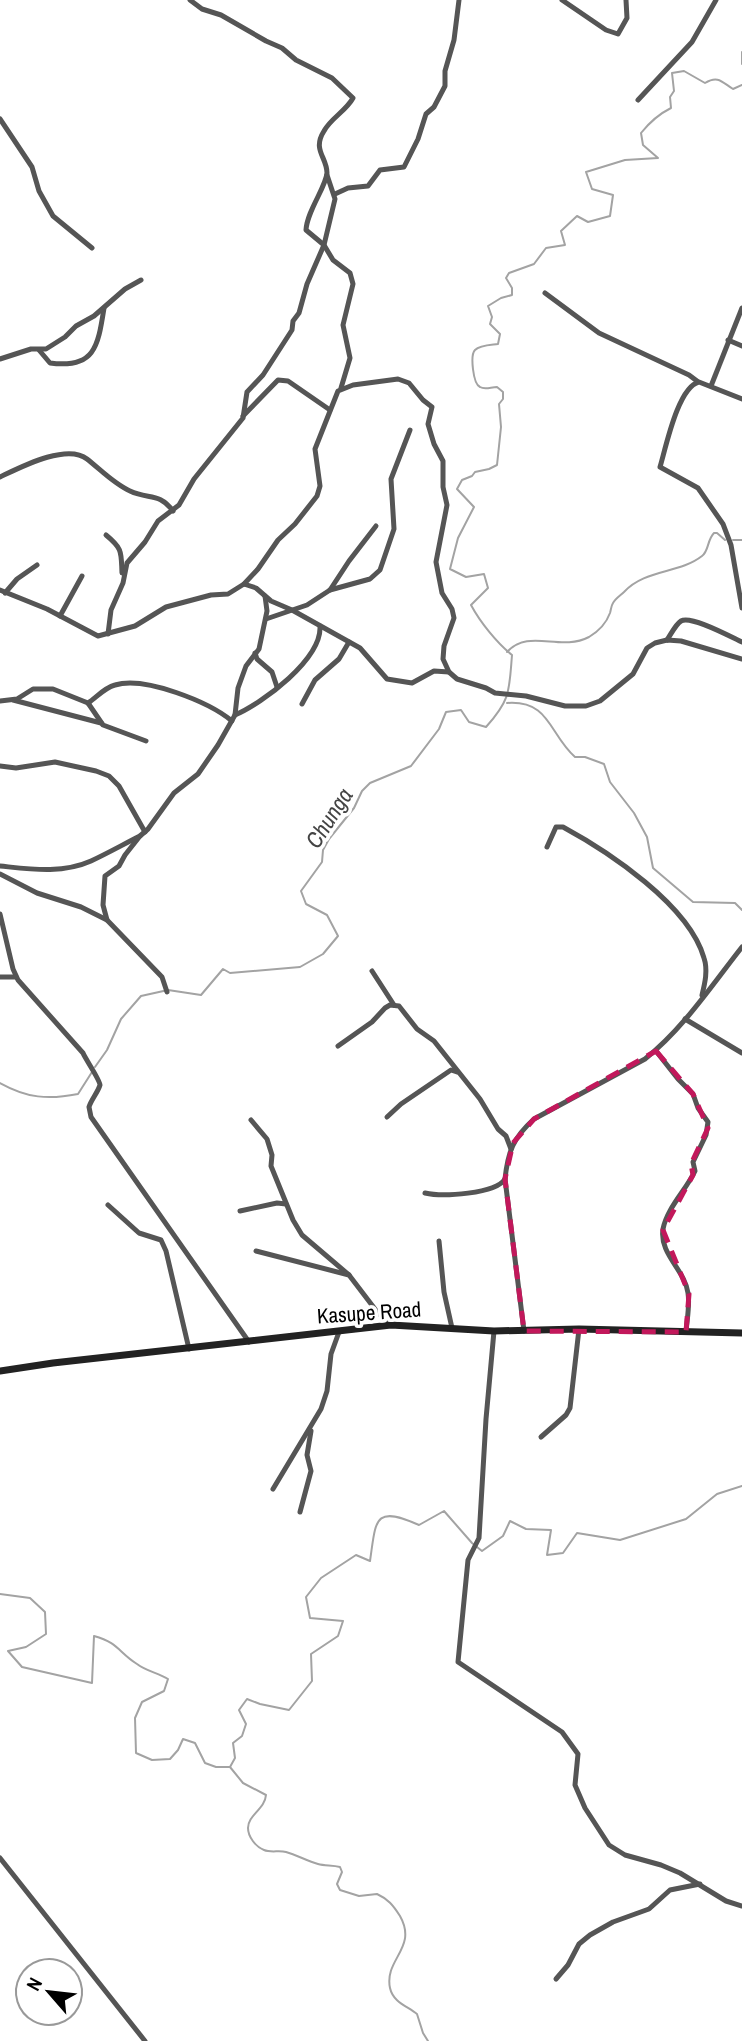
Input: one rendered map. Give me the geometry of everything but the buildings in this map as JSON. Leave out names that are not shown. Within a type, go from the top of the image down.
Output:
[{"type":"street","points":[[190,0],[202,9],[221,15],[282,48],[296,60],[332,78],[353,98],[321,136],[319,152],[335,194],[334,212],[324,245],[310,276],[299,313],[293,321],[292,330],[263,375],[247,392],[243,416]]},
{"type":"street","points":[[335,194],[348,188],[368,186],[380,170],[404,167],[418,139],[426,114],[445,86],[445,71],[454,40],[459,0]]},
{"type":"street","points":[[562,0],[606,30],[618,34],[627,18],[626,0]]},
{"type":"street","points":[[638,100],[692,42],[716,0]]},
{"type":"street","points":[[0,119],[32,167],[39,191],[53,216],[92,248]]},
{"type":"street","points":[[37,565],[3,591],[98,636],[108,634],[135,625],[166,607],[211,594],[228,594],[244,584],[317,496],[320,486],[315,449],[341,388],[350,358],[343,325],[353,284],[349,274],[333,260],[324,245],[306,230],[308,217],[327,175]]},
{"type":"street","points":[[0,359],[31,349],[46,349],[94,316],[125,289],[141,280]]},
{"type":"street","points":[[545,293],[599,333],[689,375],[697,382],[742,399]]},
{"type":"street","points":[[40,350],[50,363],[81,362],[97,344],[104,306]]},
{"type":"street","points":[[711,386],[742,308]]},
{"type":"street","points":[[728,340],[742,346]]},
{"type":"street","points":[[341,388],[390,379],[404,380],[432,407],[428,424],[433,444],[443,461],[443,488],[447,505],[436,562],[442,593],[454,618],[444,646],[444,663],[457,679],[495,693],[526,696],[565,706],[586,706],[600,701],[633,674],[647,648],[667,640],[681,641],[742,659]]},
{"type":"street","points":[[108,634],[111,610],[123,583],[127,563],[159,521],[179,505],[200,471],[243,416],[278,380],[288,381],[330,410]]},
{"type":"street","points":[[697,382],[682,400],[671,426],[660,468],[698,488],[723,524],[731,545],[742,608]]},
{"type":"street","points":[[267,619],[312,603],[330,590],[370,579],[380,570],[394,529],[391,479],[410,430]]},
{"type":"street","points":[[0,477],[56,454],[70,452],[86,458],[98,470],[131,492],[165,500],[173,511]]},
{"type":"street","points":[[330,590],[376,526]]},
{"type":"street","points":[[106,535],[120,548],[123,583]]},
{"type":"street","points":[[60,616],[82,576]]},
{"type":"street","points":[[244,584],[256,588],[271,601],[360,648],[378,672],[387,679],[412,682],[434,671],[449,672]]},
{"type":"street","points":[[107,919],[103,905],[105,876],[119,866],[174,793],[205,766],[233,718],[240,682],[254,653],[259,649],[267,619],[265,596]]},
{"type":"street","points":[[667,640],[681,621],[685,620],[742,642]]},
{"type":"street","points":[[233,718],[260,701],[310,655],[321,636],[320,625]]},
{"type":"street","points":[[302,704],[314,680],[339,659],[349,642]]},
{"type":"street","points":[[254,653],[272,672],[277,687]]},
{"type":"street","points":[[88,704],[113,685],[131,683],[149,685],[198,700],[233,718]]},
{"type":"street","points":[[13,700],[33,689],[48,688],[88,704],[101,723]]},
{"type":"street","points":[[0,701],[13,700],[101,723],[146,741]]},
{"type":"street","points":[[0,766],[16,768],[55,762],[109,776],[119,786],[143,834]]},
{"type":"street","points":[[547,847],[556,827],[562,827],[607,852],[676,910],[704,958],[705,984],[701,998]]},
{"type":"street","points":[[0,866],[50,870],[74,867],[90,862],[143,834]]},
{"type":"street","points":[[0,874],[37,893],[81,907],[107,919],[162,977],[167,990]]},
{"type":"street","points":[[0,914],[18,980]]},
{"type":"street","points":[[524,1331],[505,1179],[511,1149],[519,1132],[534,1119],[656,1051],[742,947]]},
{"type":"street","points":[[372,971],[394,1004],[399,1006],[416,1028],[435,1041],[460,1073],[498,1129],[506,1136],[511,1149]]},
{"type":"street","points":[[0,976],[14,976],[83,1053],[88,1065],[99,1078],[100,1085],[89,1107],[91,1117],[249,1342]]},
{"type":"street","points":[[338,1046],[372,1022],[385,1008],[394,1004]]},
{"type":"street","points":[[685,1019],[742,1053]]},
{"type":"street","points":[[656,1051],[693,1094],[698,1108],[708,1122],[706,1135],[693,1162],[693,1175],[670,1212],[663,1230],[670,1259],[689,1294],[686,1332]]},
{"type":"street","points":[[387,1117],[401,1104],[451,1070],[460,1073]]},
{"type":"street","points":[[251,1120],[267,1139],[272,1155],[271,1166],[286,1205],[302,1235],[349,1275],[378,1313],[391,1325]]},
{"type":"street","points":[[425,1193],[448,1195],[492,1189],[505,1179]]},
{"type":"street","points":[[240,1210],[277,1203],[286,1205]]},
{"type":"street","points":[[108,1205],[139,1233],[161,1240],[166,1251],[189,1349]]},
{"type":"street","points":[[439,1241],[444,1292],[452,1328]]},
{"type":"street","points":[[256,1251],[349,1275]]},
{"type":"street","name":"Kasupe Road","points":[[0,1371],[391,1325],[494,1331],[579,1329],[742,1333]]},
{"type":"street","points":[[541,1437],[566,1415],[570,1408],[579,1329]]},
{"type":"street","points":[[494,1331],[479,1538],[468,1560],[458,1662],[565,1735],[578,1754],[575,1785],[581,1800],[610,1846],[629,1856],[661,1865],[700,1884],[726,1901],[742,1906]]},
{"type":"street","points":[[300,1512],[311,1471],[307,1444],[326,1397],[331,1354],[339,1332]]},
{"type":"street","points":[[273,1489],[315,1421]]},
{"type":"street","points":[[0,1858],[145,2041]]},
{"type":"street","points":[[556,1979],[568,1965],[579,1944],[590,1935],[613,1922],[649,1909],[670,1890],[700,1884]]},
{"type":"highlighted area","points":[[656,1051],[693,1094],[708,1128],[691,1164],[693,1175],[663,1230],[689,1294],[686,1332],[524,1331],[505,1179],[513,1143],[534,1119]]},
{"type":"waterway","name":"Chunga","points":[[742,52],[742,64]]},
{"type":"waterway","name":"Chunga","points":[[95,1067],[107,1050],[121,1019],[141,996],[168,990],[201,995],[223,969],[230,973],[300,967],[323,954],[338,936],[327,915],[306,904],[301,891],[322,862],[323,850],[329,839],[354,808],[362,791],[370,783],[411,766],[439,729],[446,712],[461,710],[469,722],[486,727],[500,709],[509,686],[512,655],[489,632],[471,605],[488,588],[484,574],[466,577],[450,569],[458,538],[474,507],[457,489],[462,480],[475,472],[497,465],[501,427],[499,404],[503,399],[503,392],[497,387],[480,387],[474,375],[473,363],[473,353],[477,348],[498,344],[500,334],[490,324],[492,317],[488,306],[512,295],[512,288],[506,278],[509,273],[534,264],[546,248],[565,245],[561,231],[577,216],[588,222],[610,216],[613,195],[592,189],[586,172],[625,160],[658,158],[643,145],[641,133],[654,119],[671,108],[670,97],[674,91],[672,73],[684,71],[705,83],[717,80],[733,89],[742,85]]},
{"type":"waterway","points":[[507,652],[525,642],[567,642],[589,637],[604,624],[615,600],[632,585],[652,575],[693,562],[704,554],[714,533],[725,540]]},
{"type":"waterway","points":[[733,540],[742,540]]},
{"type":"waterway","points":[[507,703],[532,707],[541,713],[575,757],[585,757],[604,764],[610,782],[634,813],[647,837],[653,868],[693,902],[735,903],[742,910]]},
{"type":"waterway","name":"Chunga","points":[[0,1083],[29,1095],[67,1096],[78,1094],[92,1072]]},
{"type":"waterway","points":[[0,1594],[30,1598],[45,1612],[46,1634],[26,1647],[8,1651],[22,1667],[92,1683],[94,1636],[114,1645],[141,1666],[168,1679],[164,1691],[142,1702],[135,1718],[136,1753],[152,1760],[170,1759],[183,1739],[195,1743],[205,1763],[216,1767],[230,1767],[235,1758],[233,1743],[242,1736],[246,1724],[239,1710],[247,1699],[289,1710],[312,1681],[311,1654],[338,1636],[343,1621],[310,1618],[306,1597],[321,1578],[356,1555],[370,1561],[376,1526],[385,1517],[393,1516],[419,1525],[444,1511],[482,1551],[503,1536],[510,1521],[526,1529],[551,1530],[547,1555],[563,1553],[577,1533],[620,1540],[686,1519],[717,1494],[742,1486]]},
{"type":"waterway","points":[[230,1767],[243,1783],[266,1795],[248,1828],[258,1847],[267,1851],[286,1852],[318,1864],[340,1867],[342,1872],[337,1884],[340,1890],[359,1896],[377,1894],[395,1909],[404,1927],[405,1937],[389,1978],[390,1988],[397,2000],[417,2014],[428,2041]]}]
